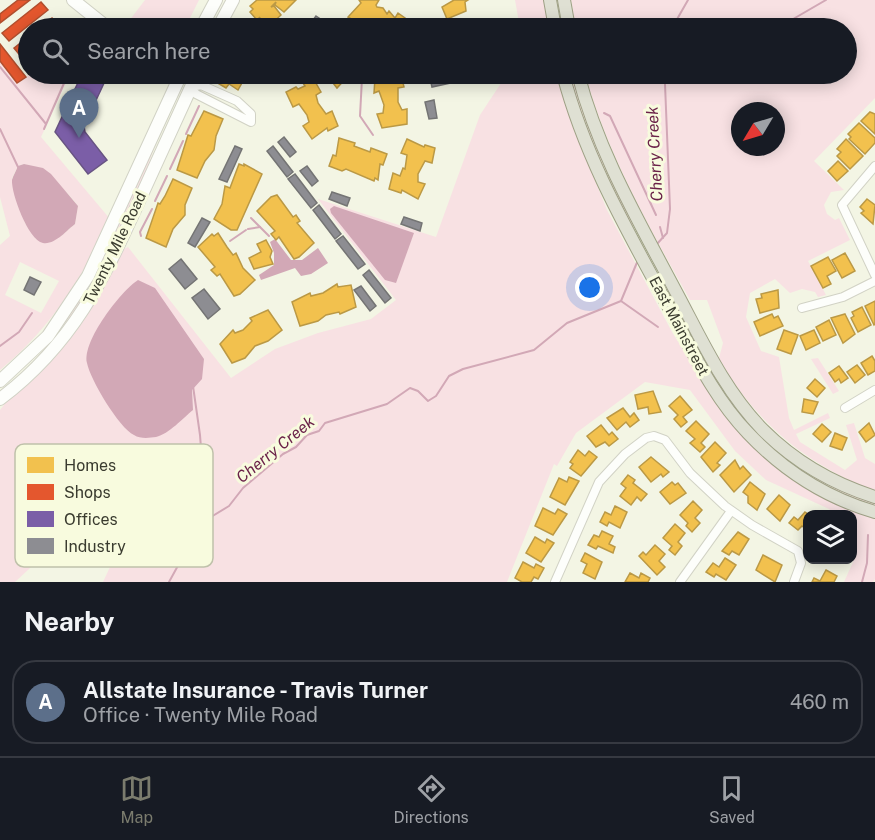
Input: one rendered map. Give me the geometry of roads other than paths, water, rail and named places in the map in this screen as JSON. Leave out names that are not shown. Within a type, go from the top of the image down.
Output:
[{"type":"main road","points":[[73,0],[96,18]]},
{"type":"main road","points":[[206,18],[216,0]]},
{"type":"main road","points":[[223,18],[233,0]]},
{"type":"main road","points":[[550,0],[553,18]]},
{"type":"main road","points":[[564,0],[567,18]]},
{"type":"main road","name":"Twenty Mile Road","points":[[0,381],[48,336],[88,276],[172,84]]},
{"type":"main road","points":[[187,84],[191,87]]},
{"type":"main road","name":"Twenty Mile Road","points":[[0,399],[46,358],[88,304],[123,237],[192,84]]},
{"type":"main road","name":"East Mainstreet","points":[[566,84],[591,158],[627,231],[712,387],[748,433],[780,462],[814,486],[875,512]]},
{"type":"main road","name":"East Mainstreet","points":[[581,84],[605,156],[722,377],[764,430],[789,452],[815,470],[875,497]]},
{"type":"street","points":[[201,85],[237,102],[251,114],[251,122],[196,94],[191,87],[201,85]]},
{"type":"street","points":[[875,166],[842,205],[875,275]]},
{"type":"street","points":[[802,308],[843,297],[875,281]]},
{"type":"street","points":[[845,408],[875,390]]},
{"type":"street","points":[[555,582],[593,493],[604,476],[636,445],[646,438],[658,436],[665,440],[695,478],[731,511],[798,551],[801,563],[794,582]]},
{"type":"street","points":[[680,582],[731,511]]},
{"type":"waterway","name":"Cherry Creek","points":[[678,18],[688,0]]},
{"type":"waterway","points":[[795,18],[826,0]]},
{"type":"waterway","points":[[0,67],[46,124]]},
{"type":"waterway","points":[[44,129],[64,84]]},
{"type":"waterway","points":[[362,84],[360,116],[373,135]]},
{"type":"waterway","name":"Cherry Creek","points":[[656,245],[667,233],[670,209],[665,84]]},
{"type":"waterway","points":[[186,134],[199,106]]},
{"type":"waterway","points":[[604,113],[610,116],[656,215]]},
{"type":"waterway","points":[[0,129],[18,167]]},
{"type":"waterway","points":[[170,169],[183,141]]},
{"type":"waterway","points":[[155,201],[167,176]]},
{"type":"waterway","points":[[141,236],[140,232],[152,209]]},
{"type":"waterway","points":[[251,218],[269,236]]},
{"type":"waterway","points":[[248,229],[260,227]]},
{"type":"waterway","points":[[660,227],[663,238]]},
{"type":"waterway","points":[[230,241],[246,230]]},
{"type":"waterway","name":"Cherry Creek","points":[[213,516],[229,506],[243,488],[283,454],[296,447],[307,435],[319,431],[325,423],[387,404],[410,388],[418,391],[428,401],[436,396],[449,376],[463,369],[534,350],[567,323],[621,301],[638,260]]},
{"type":"waterway","points":[[621,301],[658,327]]},
{"type":"waterway","points":[[0,346],[19,332],[32,313]]},
{"type":"waterway","points":[[193,386],[201,444]]},
{"type":"waterway","points":[[862,582],[867,563],[868,535]]},
{"type":"waterway","name":"Cherry Creek","points":[[169,582],[177,567]]},
{"type":"place","name":"Allstate Insurance - Travis Turner","points":[[79,138]]}]
